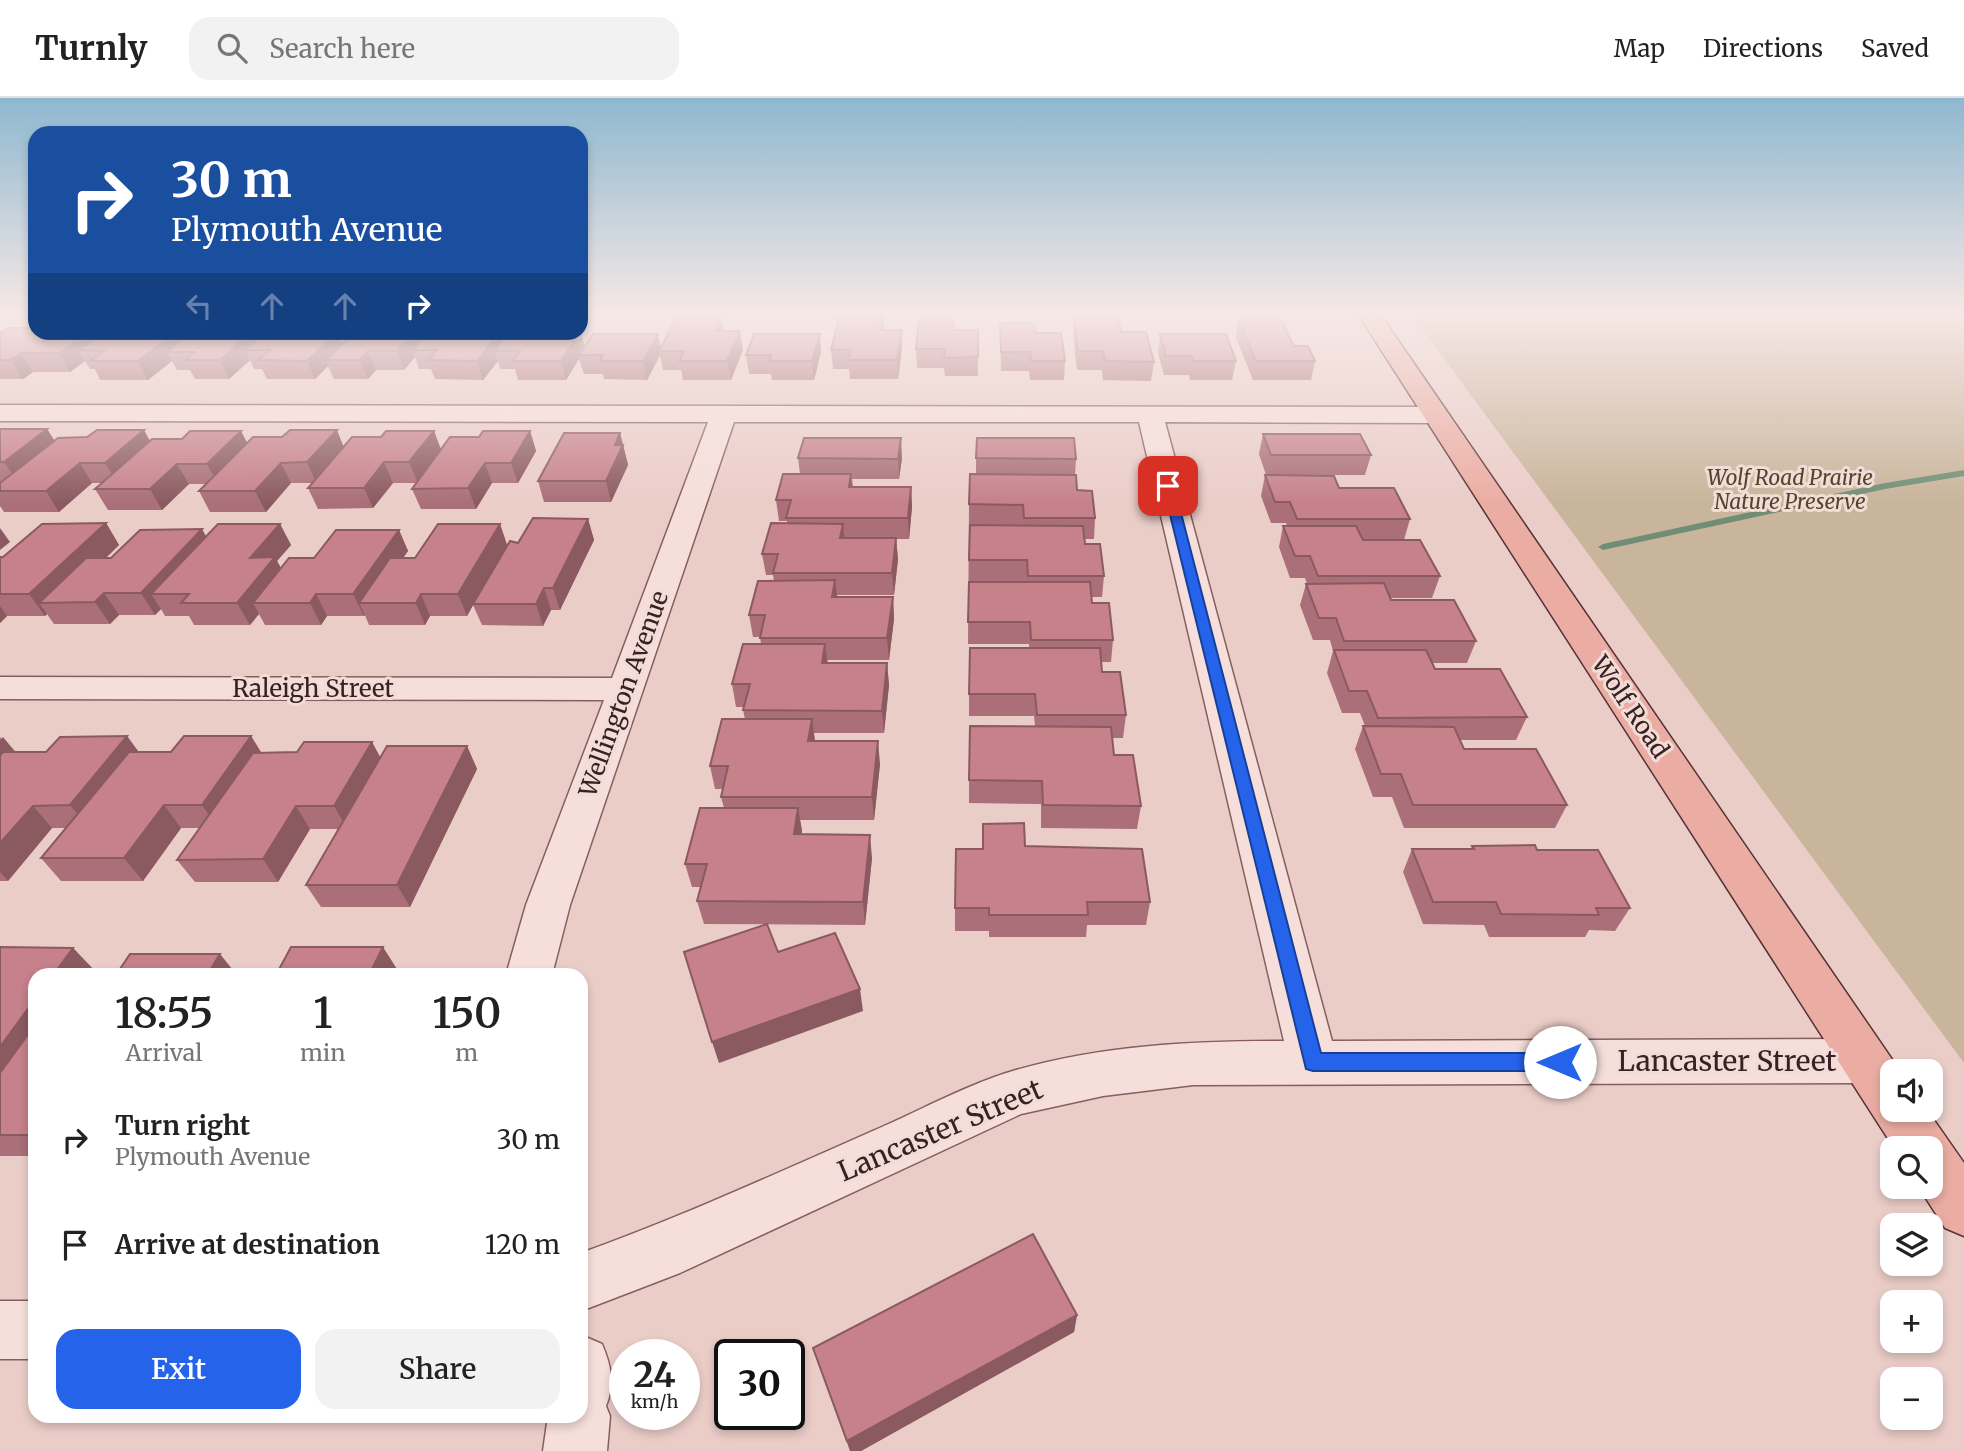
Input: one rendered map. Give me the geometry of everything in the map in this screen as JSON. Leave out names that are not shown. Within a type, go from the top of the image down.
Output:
[{"type":"main road","name":"Wolf Road","points":[[1411,377],[1879,1081]]},
{"type":"main road","points":[[1943,1178],[1964,1209]]},
{"type":"street","points":[[0,413],[1436,415]]},
{"type":"street","name":"Wellington Avenue","points":[[531,968],[548,905],[724,414]]},
{"type":"street","points":[[1150,415],[1313,1062]]},
{"type":"street","name":"Raleigh Street","points":[[0,688],[627,690]]},
{"type":"street","name":"Lancaster Street","points":[[588,1279],[660,1253],[1014,1093],[1073,1078],[1132,1068],[1193,1063],[1313,1062],[1879,1081]]},
{"type":"street","points":[[0,1330],[28,1330]]},
{"type":"street","points":[[575,1451],[578,1423]]},
{"type":"green space","name":"Wolf Road Prairie Nature Preserve","points":[[1458,377],[1964,377],[1964,1063]]},
{"type":"building","points":[[0,429],[47,429],[4,462],[0,462]]},
{"type":"building","points":[[97,430],[144,430],[105,463],[80,463],[46,491],[0,491],[0,483],[58,438],[87,437]]},
{"type":"building","points":[[290,430],[337,430],[307,462],[281,463],[255,491],[199,491],[253,437],[282,437]]},
{"type":"building","points":[[190,431],[241,431],[207,464],[177,464],[150,489],[95,489],[152,439],[182,439]]},
{"type":"building","points":[[386,431],[434,431],[409,462],[384,462],[364,488],[308,488],[352,437],[381,437]]},
{"type":"building","points":[[483,431],[530,431],[511,463],[485,463],[468,488],[412,489],[450,437],[479,437]]},
{"type":"building","points":[[564,433],[620,433],[615,445],[623,445],[606,481],[538,481]]},
{"type":"building","points":[[1263,434],[1360,434],[1371,455],[1271,455]]},
{"type":"building","points":[[804,438],[901,438],[898,459],[798,458]]},
{"type":"building","points":[[977,438],[1074,438],[1076,459],[976,458]]},
{"type":"building","points":[[783,474],[851,474],[849,487],[911,487],[908,518],[786,518],[791,500],[776,500]]},
{"type":"building","points":[[970,474],[1076,475],[1077,490],[1092,491],[1095,518],[1024,518],[1023,505],[969,504]]},
{"type":"building","points":[[1265,475],[1334,476],[1339,488],[1394,488],[1410,519],[1297,519],[1290,502],[1275,502]]},
{"type":"building","points":[[533,518],[588,519],[553,588],[544,588],[536,604],[473,604],[510,541],[518,543]]},
{"type":"building","points":[[106,523],[29,594],[0,594],[0,557],[42,524]]},
{"type":"building","points":[[771,523],[843,524],[840,538],[896,538],[892,573],[773,573],[778,554],[762,554]]},
{"type":"building","points":[[218,524],[280,524],[250,558],[275,557],[237,603],[181,603],[189,594],[151,594]]},
{"type":"building","points":[[438,524],[500,524],[458,594],[421,594],[416,603],[359,603],[390,558],[415,558]]},
{"type":"building","points":[[970,525],[1083,526],[1085,544],[1100,544],[1104,576],[1028,576],[1027,560],[969,560]]},
{"type":"building","points":[[1283,526],[1356,526],[1363,540],[1420,540],[1440,576],[1318,576],[1310,556],[1295,556]]},
{"type":"building","points":[[202,529],[141,593],[104,593],[95,602],[39,603],[86,558],[111,558],[140,530]]},
{"type":"building","points":[[336,530],[399,530],[353,594],[316,594],[310,603],[253,603],[289,558],[314,558]]},
{"type":"building","points":[[835,580],[832,597],[893,597],[887,638],[760,638],[765,615],[749,615],[758,581]]},
{"type":"building","points":[[969,582],[1090,582],[1092,603],[1109,603],[1113,640],[1031,640],[1030,622],[968,622]]},
{"type":"building","points":[[1384,583],[1391,600],[1454,600],[1476,641],[1344,641],[1336,618],[1319,618],[1306,584]]},
{"type":"building","points":[[743,644],[825,644],[822,663],[887,663],[882,711],[743,710],[750,684],[732,684]]},
{"type":"building","points":[[970,648],[1100,648],[1102,672],[1120,672],[1126,715],[1037,715],[1035,694],[969,694]]},
{"type":"building","points":[[1334,650],[1426,650],[1435,669],[1500,669],[1527,717],[1378,718],[1367,691],[1349,691]]},
{"type":"building","points":[[722,719],[812,719],[808,741],[878,741],[872,797],[721,797],[728,766],[710,766]]},
{"type":"building","points":[[970,726],[1111,727],[1114,755],[1133,755],[1141,806],[1043,805],[1042,781],[969,780]]},
{"type":"building","points":[[1363,726],[1454,727],[1464,749],[1536,749],[1567,805],[1413,805],[1401,774],[1381,774]]},
{"type":"building","points":[[127,736],[70,805],[33,806],[0,843],[0,756],[3,752],[46,752],[60,737]]},
{"type":"building","points":[[184,736],[251,736],[202,805],[164,805],[124,858],[41,858],[129,752],[171,752]]},
{"type":"building","points":[[304,742],[372,742],[334,806],[296,806],[263,859],[177,860],[253,753],[297,752]]},
{"type":"building","points":[[387,746],[467,746],[397,885],[306,885]]},
{"type":"building","points":[[700,808],[798,808],[794,834],[870,835],[863,902],[697,901],[707,864],[685,864]]},
{"type":"building","points":[[1024,823],[1025,846],[1142,849],[1150,902],[1087,902],[1088,915],[989,915],[989,908],[955,908],[956,849],[983,849],[983,824]]},
{"type":"building","points":[[1535,845],[1537,850],[1598,850],[1630,908],[1596,908],[1599,915],[1501,914],[1496,902],[1433,902],[1412,849],[1474,849],[1472,846]]},
{"type":"building","points":[[767,924],[778,952],[835,933],[860,989],[712,1042],[684,952]]},
{"type":"building","points":[[0,947],[73,948],[58,968],[28,968],[28,1009],[0,1047]]},
{"type":"building","points":[[291,947],[383,947],[372,968],[280,968]]},
{"type":"building","points":[[130,954],[220,954],[211,968],[121,968]]},
{"type":"building","points":[[28,1035],[28,1135],[0,1135],[0,1073]]},
{"type":"building","points":[[1033,1234],[1077,1315],[847,1441],[813,1348]]},
{"type":"waterway","points":[[1603,547],[1885,486],[1964,473]]},
{"type":"route","points":[[1168,486],[1313,1062],[1560,1062]]}]
